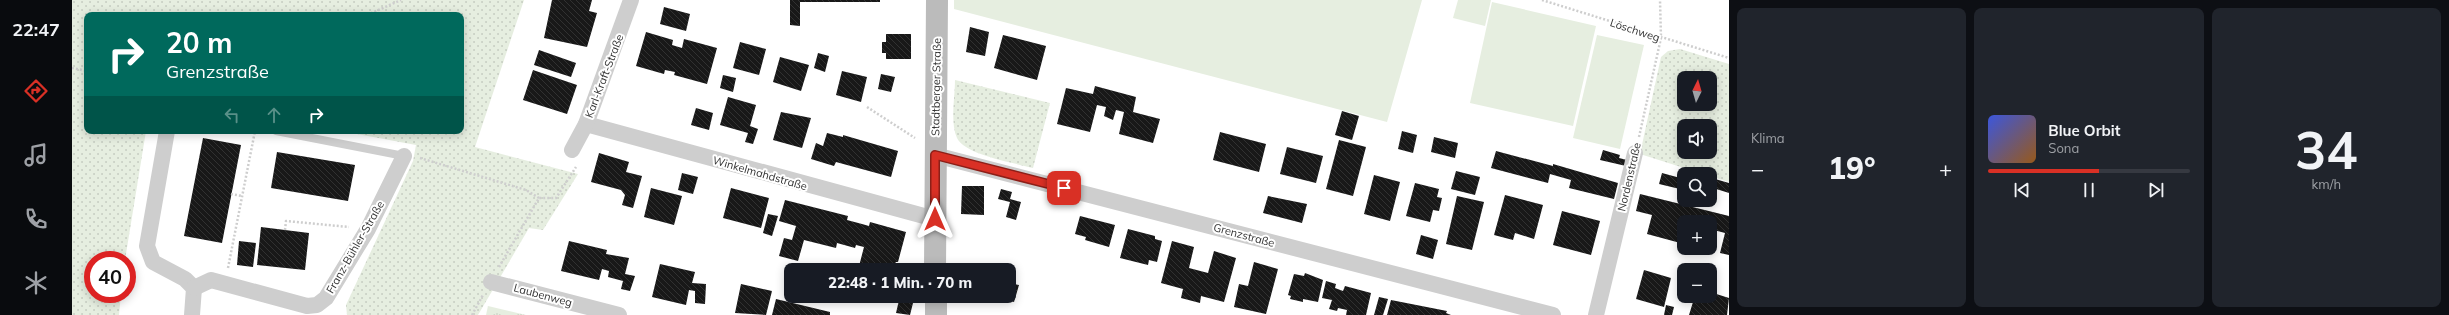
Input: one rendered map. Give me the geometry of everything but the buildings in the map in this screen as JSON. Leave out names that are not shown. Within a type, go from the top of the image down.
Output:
[{"type":"street","name":"Karl-Kraft-Straße","points":[[572,150],[586,124],[631,0]]},
{"type":"street","name":"Stadtberger Straße","points":[[936,263],[935,147],[937,0]]},
{"type":"street","name":"Winkelmahdstraße","points":[[586,124],[798,184],[935,219]]},
{"type":"street","points":[[166,134],[147,246],[153,262],[185,279],[194,288],[192,315]]},
{"type":"street","name":"Grenzstraße","points":[[935,147],[1553,315]]},
{"type":"street","name":"Nordenstraße","points":[[1596,315],[1635,153]]},
{"type":"street","name":"Franz-Bühler-Straße","points":[[194,288],[211,280],[307,306],[317,305],[326,298],[368,229],[404,156]]},
{"type":"street","name":"Laubenweg","points":[[491,282],[619,315]]},
{"type":"street","points":[[936,303],[936,315]]},
{"type":"lane","points":[[291,134],[404,156]]},
{"type":"path","points":[[374,12],[401,0]]},
{"type":"path","name":"Löschweg","points":[[1542,0],[1729,58]]},
{"type":"path","name":"Nordenstraße","points":[[1635,153],[1661,38],[1660,0]]},
{"type":"path","points":[[72,68],[84,70]]},
{"type":"path","points":[[867,107],[915,138],[935,147]]},
{"type":"path","points":[[225,283],[254,134]]},
{"type":"path","points":[[404,156],[454,167],[526,190],[540,198],[556,198],[582,157],[572,150]]},
{"type":"path","points":[[231,194],[242,196]]},
{"type":"path","points":[[472,315],[540,198]]},
{"type":"path","points":[[285,230],[286,221],[342,226]]},
{"type":"green space","points":[[72,0],[524,0],[475,147],[578,174],[543,230],[529,228],[478,315],[347,315],[346,305],[413,161],[416,145],[357,134],[464,134],[464,12],[84,12],[84,134],[146,134],[126,251],[84,251],[84,303],[120,303],[119,315],[72,315]]},
{"type":"green space","points":[[954,0],[1422,0],[1387,122],[954,9]]},
{"type":"green space","points":[[1458,0],[1491,0],[1485,26],[1453,18]]},
{"type":"green space","points":[[1492,2],[1596,26],[1573,126],[1470,103]]},
{"type":"green space","points":[[1597,35],[1644,45],[1620,149],[1573,138]]},
{"type":"green space","points":[[1680,49],[1729,64],[1729,182],[1717,178],[1717,167],[1681,167],[1640,154],[1661,57],[1668,51]]},
{"type":"green space","points":[[955,80],[1050,103],[1033,168],[991,158],[962,144],[957,138],[954,125],[953,110]]},
{"type":"green space","points":[[488,306],[526,315],[486,315]]},
{"type":"route","points":[[935,219],[935,155],[1064,188]]}]
